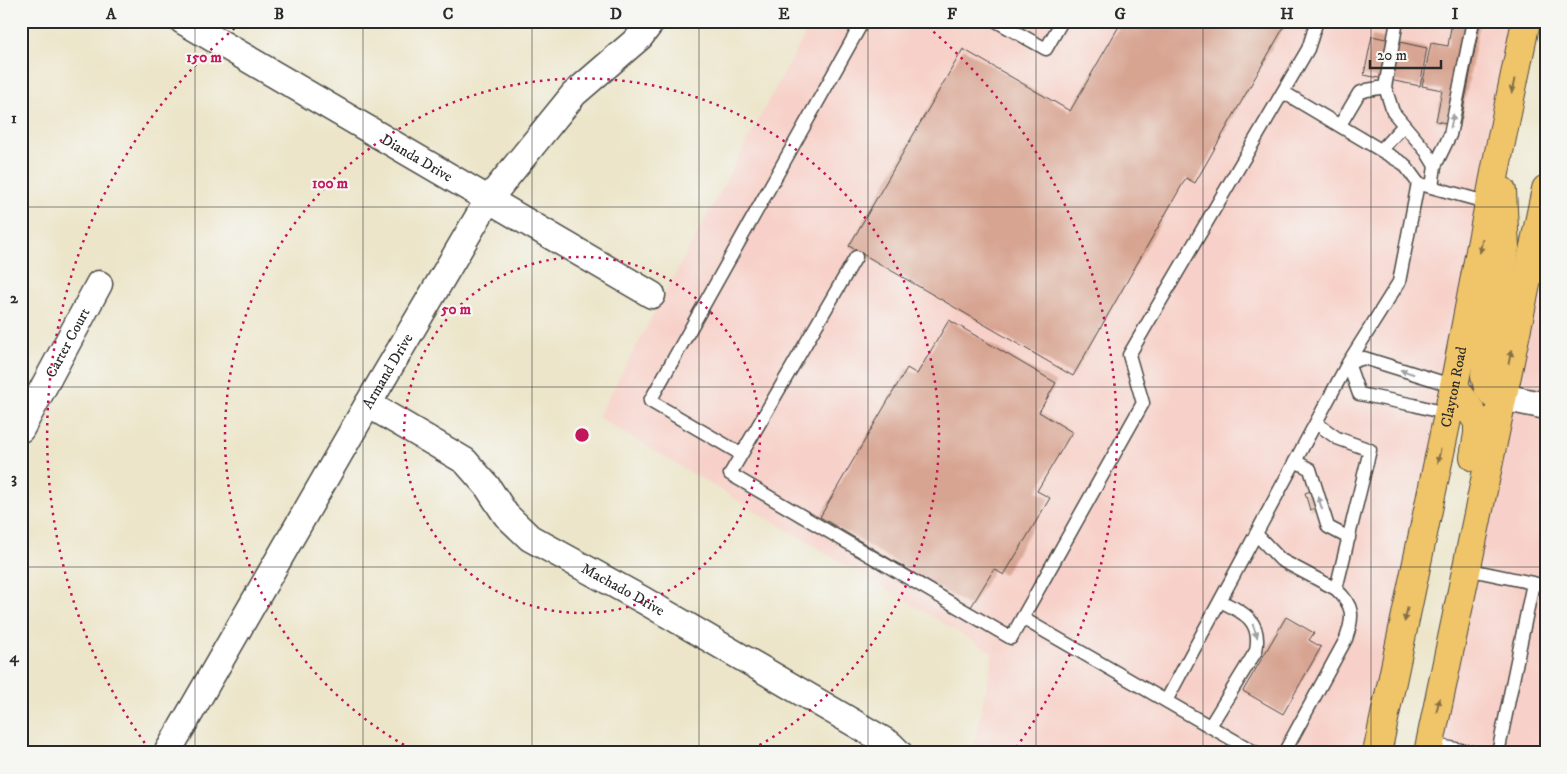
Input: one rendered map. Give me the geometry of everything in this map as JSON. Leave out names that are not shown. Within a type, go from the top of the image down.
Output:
[{"type":"main road","name":"Clayton Road","points":[[1377,753],[1454,386],[1526,21]]},
{"type":"main road","points":[[1499,152],[1506,248],[1486,356],[1485,376],[1488,387],[1494,394],[1502,397]]},
{"type":"main road","points":[[1429,748],[1546,189]]},
{"type":"main road","points":[[1453,632],[1445,598],[1478,434],[1478,422],[1454,386]]},
{"type":"street","name":"Dianda Drive","points":[[183,21],[652,295]]},
{"type":"street","name":"Armand Drive","points":[[168,753],[368,404],[488,200],[574,94],[640,37],[652,21]]},
{"type":"street","name":"Carter Court","points":[[21,429],[99,284]]},
{"type":"street","points":[[1502,397],[1546,406]]},
{"type":"street","name":"Machado Drive","points":[[368,404],[465,461],[487,486],[506,515],[530,538],[643,600],[890,744],[899,753]]},
{"type":"lane","points":[[741,454],[650,401],[863,21]]},
{"type":"lane","points":[[996,21],[1046,50],[1062,21]]},
{"type":"lane","points":[[1396,21],[1385,87],[1393,112],[1426,151],[1435,166]]},
{"type":"lane","points":[[1432,187],[1435,166],[1450,134],[1473,21]]},
{"type":"lane","points":[[856,257],[730,474],[1010,638],[1143,403],[1129,355],[1308,49],[1314,22]]},
{"type":"lane","points":[[1340,125],[1359,93],[1385,87]]},
{"type":"lane","points":[[1283,92],[1404,164],[1418,183],[1489,202]]},
{"type":"lane","points":[[1381,150],[1404,125]]},
{"type":"lane","points":[[1166,701],[1348,363],[1399,282],[1418,183]]},
{"type":"lane","points":[[1348,363],[1364,358],[1454,386]]},
{"type":"lane","points":[[1348,363],[1359,394],[1448,414]]},
{"type":"lane","points":[[1316,423],[1337,438],[1370,450],[1336,588]]},
{"type":"lane","points":[[1295,461],[1310,469],[1328,527],[1348,538]]},
{"type":"lane","points":[[1256,534],[1281,560],[1336,588],[1347,598],[1352,608],[1351,625],[1346,639],[1284,753]]},
{"type":"lane","points":[[1466,569],[1546,586]]},
{"type":"lane","points":[[1498,753],[1532,583]]},
{"type":"lane","points":[[1210,726],[1256,651],[1258,640],[1255,627],[1243,612],[1220,601]]},
{"type":"lane","points":[[1022,618],[1256,753]]},
{"type":"lane","points":[[1429,748],[1477,753]]},
{"type":"shaded area","points":[[812,21],[1526,21],[1377,753],[973,753],[993,653],[598,417]]},
{"type":"shaded area","points":[[1546,189],[1546,753],[1428,753]]},
{"type":"building","points":[[1122,21],[1279,21],[1285,25],[1195,183],[1186,178],[1073,376],[849,246],[963,49],[1070,111]]},
{"type":"building","points":[[1452,21],[1480,22],[1460,126],[1436,121],[1442,90],[1422,86],[1431,43],[1448,46]]},
{"type":"building","points":[[1372,36],[1427,48],[1420,86],[1364,75]]},
{"type":"building","points":[[949,320],[1056,383],[1039,412],[1072,432],[1037,491],[1050,498],[1004,575],[994,569],[971,607],[820,517],[907,368],[917,374]]},
{"type":"building","points":[[1313,490],[1318,507],[1310,510],[1305,493]]},
{"type":"building","points":[[1286,617],[1314,633],[1309,640],[1321,647],[1283,714],[1243,691]]}]
